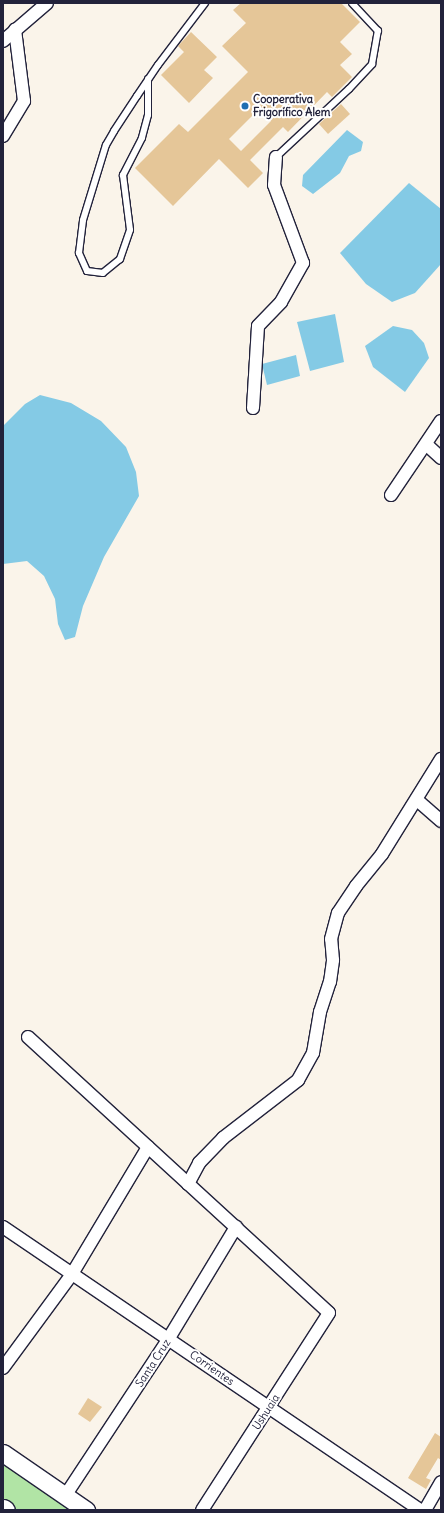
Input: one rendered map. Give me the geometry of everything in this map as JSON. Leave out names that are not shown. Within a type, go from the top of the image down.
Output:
[{"type":"main road","points":[[3,1453],[86,1510]]},
{"type":"street","points":[[3,41],[47,3]]},
{"type":"street","points":[[3,136],[24,101],[15,30]]},
{"type":"street","points":[[253,408],[258,326],[281,302],[303,263],[274,185],[276,158]]},
{"type":"street","points":[[391,495],[427,445],[441,422]]},
{"type":"street","points":[[427,445],[441,458]]},
{"type":"street","points":[[188,1184],[199,1162],[223,1138],[298,1080],[312,1053],[320,1012],[330,982],[333,960],[331,940],[338,913],[356,886],[382,854],[417,800],[441,759]]},
{"type":"street","points":[[417,800],[441,821]]},
{"type":"street","points":[[28,1037],[236,1227]]},
{"type":"street","points":[[3,1368],[72,1274],[148,1147]]},
{"type":"street","name":"Corrientes","points":[[3,1227],[169,1338],[269,1408],[420,1510]]},
{"type":"street","name":"Ushuaia","points":[[202,1510],[329,1313],[236,1227]]},
{"type":"street","name":"Santa Cruz","points":[[65,1496],[169,1338],[236,1227]]},
{"type":"street","points":[[425,1510],[441,1482]]},
{"type":"lane","points":[[148,79],[150,97],[142,138],[123,175],[130,230],[120,259],[103,273],[87,271],[79,253],[83,220],[106,145],[148,79],[205,3]]},
{"type":"lane","points":[[276,158],[349,89],[372,64],[378,30],[352,3]]},
{"type":"green space","points":[[3,1460],[78,1510],[13,1510],[3,1503]]},
{"type":"water","points":[[347,130],[363,142],[361,151],[349,156],[340,173],[313,194],[302,186],[303,175]]},
{"type":"water","points":[[409,183],[441,209],[441,264],[415,293],[392,302],[366,284],[340,253]]},
{"type":"water","points":[[335,314],[344,362],[310,371],[297,322]]},
{"type":"water","points":[[393,326],[412,330],[424,343],[429,358],[405,392],[373,367],[365,346]]},
{"type":"water","points":[[296,355],[300,376],[267,385],[262,364]]},
{"type":"water","points":[[40,395],[71,403],[101,421],[126,447],[136,472],[139,496],[104,557],[83,606],[75,637],[65,640],[58,624],[55,599],[44,576],[27,561],[3,564],[3,426],[25,404]]},
{"type":"building","name":"Cooperativa Frigorífico Alem","points":[[241,3],[341,3],[360,22],[340,42],[352,54],[340,65],[352,77],[332,97],[327,92],[288,132],[283,127],[250,160],[263,173],[248,188],[219,159],[173,206],[135,168],[179,124],[188,132],[248,72],[222,46],[246,23],[233,10]],"holes":[[[259,109],[271,121],[241,151],[229,139]]]},
{"type":"building","points":[[191,32],[217,57],[204,70],[213,78],[189,103],[161,75],[184,52],[178,46]]},
{"type":"building","points":[[341,104],[350,114],[328,134],[319,124]]},
{"type":"building","points":[[88,1398],[102,1407],[90,1422],[78,1414]]},
{"type":"building","points":[[435,1433],[441,1437],[441,1460],[438,1458],[426,1478],[431,1480],[426,1489],[408,1478]]},
{"type":"place","name":"Cooperativa Frigorífico Alem","points":[[245,106]]}]
